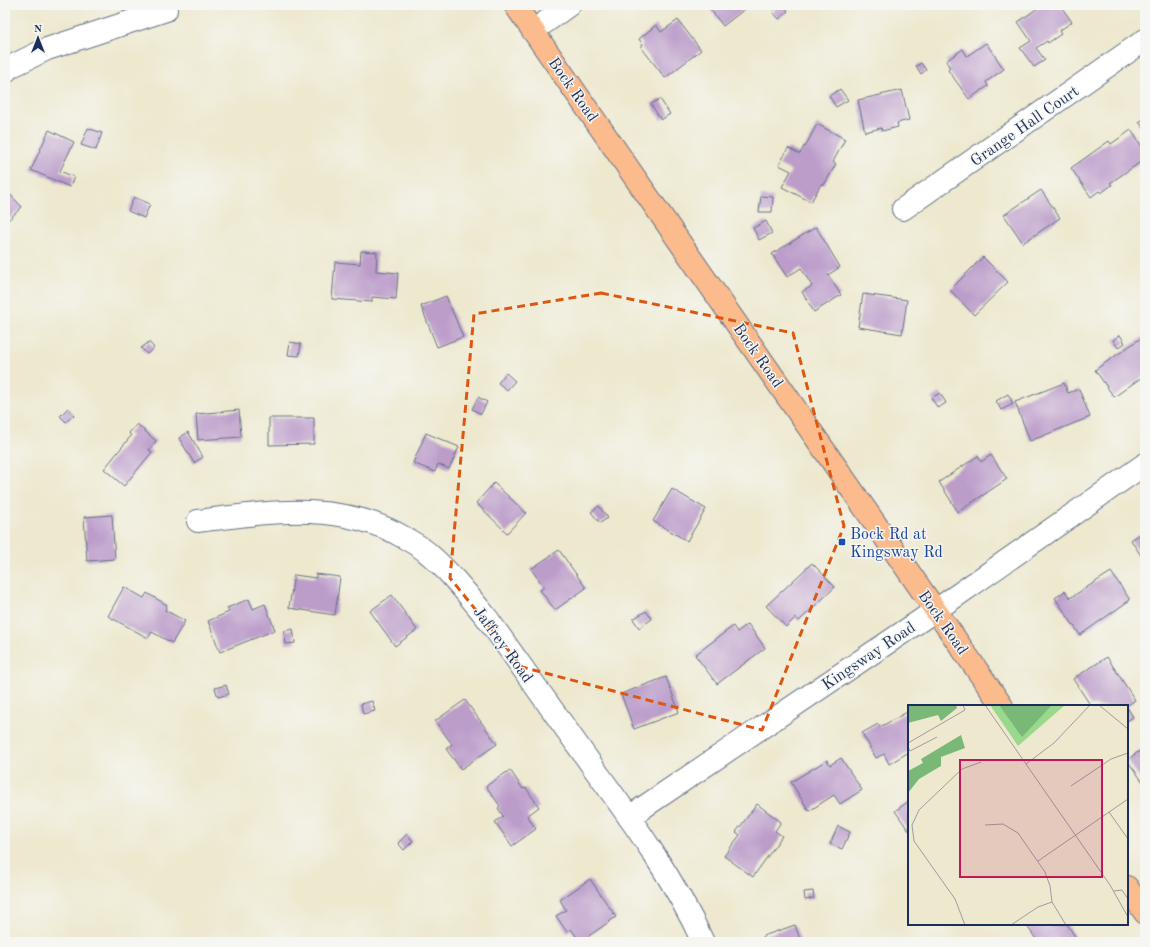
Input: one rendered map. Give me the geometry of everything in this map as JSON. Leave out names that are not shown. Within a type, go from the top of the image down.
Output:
[{"type":"main road","name":"Bock Road","points":[[515,5],[1001,705]]},
{"type":"main road","points":[[1128,888],[1145,913]]},
{"type":"street","points":[[533,31],[569,5]]},
{"type":"street","points":[[5,72],[10,67],[47,48],[166,10]]},
{"type":"street","name":"Grange Hall Court","points":[[903,209],[1145,40]]},
{"type":"street","name":"Kingsway Road","points":[[629,817],[936,610],[1145,464]]},
{"type":"street","name":"Jaffrey Road","points":[[198,522],[246,515],[329,512],[346,515],[392,530],[430,554],[466,592],[487,618],[629,817],[669,877],[703,942]]},
{"type":"highlighted area","points":[[601,293],[793,333],[844,526],[762,730],[522,667],[450,578],[474,314]]},
{"type":"building","points":[[707,5],[750,5],[723,26]]},
{"type":"building","points":[[779,5],[783,5],[788,11],[779,19],[772,11]]},
{"type":"building","points":[[1042,5],[1060,5],[1072,22],[1059,31],[1061,34],[1048,43],[1047,41],[1036,48],[1045,60],[1034,67],[1020,48],[1031,41],[1018,22]]},
{"type":"building","points":[[678,20],[701,50],[665,78],[641,47],[643,45],[639,39],[656,25],[661,32]]},
{"type":"building","points":[[986,43],[1004,69],[986,82],[988,86],[969,99],[948,70],[950,68],[946,61],[963,49],[967,56]]},
{"type":"building","points":[[921,63],[926,70],[921,74],[916,66]]},
{"type":"building","points":[[840,89],[848,100],[836,107],[829,96]]},
{"type":"building","points":[[902,90],[909,120],[897,123],[898,127],[882,131],[881,128],[865,132],[858,100]]},
{"type":"building","points":[[660,99],[670,114],[661,120],[651,104]]},
{"type":"building","points":[[1145,118],[1145,130],[1139,122]]},
{"type":"building","points":[[817,124],[845,139],[833,162],[836,164],[824,185],[821,184],[811,202],[782,187],[791,171],[779,165],[788,148],[800,154]]},
{"type":"building","points":[[88,128],[102,133],[96,150],[81,145]]},
{"type":"building","points":[[49,130],[74,142],[60,171],[74,177],[70,187],[31,170]]},
{"type":"building","points":[[1131,130],[1145,151],[1145,159],[1110,183],[1112,185],[1101,193],[1099,191],[1091,197],[1071,168],[1109,141],[1111,144]]},
{"type":"building","points":[[5,189],[22,207],[5,223]]},
{"type":"building","points":[[1041,190],[1060,218],[1023,243],[1004,215]]},
{"type":"building","points":[[761,196],[773,197],[772,212],[759,212]]},
{"type":"building","points":[[134,197],[150,204],[144,218],[128,211]]},
{"type":"building","points":[[766,221],[772,233],[759,240],[753,228]]},
{"type":"building","points":[[816,227],[840,267],[828,275],[841,295],[814,312],[802,292],[812,286],[801,268],[787,277],[772,254]]},
{"type":"building","points":[[361,251],[377,252],[376,271],[398,273],[396,299],[372,297],[372,302],[332,299],[335,262],[360,264]]},
{"type":"building","points":[[983,257],[1008,282],[974,315],[950,290]]},
{"type":"building","points":[[863,294],[907,300],[902,334],[858,327]]},
{"type":"building","points":[[446,296],[463,337],[437,347],[421,306]]},
{"type":"building","points":[[1120,335],[1125,343],[1118,348],[1113,340]]},
{"type":"building","points":[[1144,336],[1145,375],[1114,397],[1095,370]]},
{"type":"building","points":[[149,342],[154,348],[147,354],[141,348]]},
{"type":"building","points":[[290,342],[301,344],[299,356],[288,355]]},
{"type":"building","points":[[506,373],[515,381],[507,390],[498,383]]},
{"type":"building","points":[[1064,383],[1068,393],[1079,389],[1090,417],[1030,441],[1015,402]]},
{"type":"building","points":[[940,393],[946,403],[938,408],[931,398]]},
{"type":"building","points":[[1008,394],[1013,404],[1001,410],[996,401]]},
{"type":"building","points":[[478,397],[487,402],[481,414],[472,409]]},
{"type":"building","points":[[68,408],[74,415],[66,422],[60,416]]},
{"type":"building","points":[[239,410],[241,437],[198,440],[196,414]]},
{"type":"building","points":[[269,418],[314,418],[314,444],[269,445]]},
{"type":"building","points":[[137,424],[156,441],[149,450],[152,452],[124,486],[104,469],[131,436],[129,433]]},
{"type":"building","points":[[188,432],[203,457],[194,463],[179,438]]},
{"type":"building","points":[[426,433],[459,447],[449,469],[438,464],[435,472],[413,463]]},
{"type":"building","points":[[991,455],[1007,479],[958,512],[939,482],[978,456],[981,462]]},
{"type":"building","points":[[494,483],[526,513],[507,533],[476,503]]},
{"type":"building","points":[[672,489],[706,509],[687,541],[653,521]]},
{"type":"building","points":[[599,506],[608,518],[600,523],[591,512]]},
{"type":"building","points":[[112,515],[115,559],[87,561],[84,517]]},
{"type":"building","points":[[1145,531],[1145,562],[1131,540]]},
{"type":"building","points":[[559,550],[586,588],[555,610],[540,590],[544,587],[531,569]]},
{"type":"building","points":[[812,563],[835,587],[799,621],[795,618],[786,627],[766,606]]},
{"type":"building","points":[[1111,572],[1130,600],[1080,635],[1055,598],[1065,591],[1070,598]]},
{"type":"building","points":[[316,574],[340,577],[335,615],[289,608],[294,575],[316,578]]},
{"type":"building","points":[[124,587],[144,598],[147,593],[167,605],[165,610],[185,621],[172,643],[152,632],[148,638],[108,616]]},
{"type":"building","points":[[392,595],[417,630],[395,646],[370,611]]},
{"type":"building","points":[[249,599],[253,609],[265,604],[275,630],[220,652],[208,621],[229,612],[227,608]]},
{"type":"building","points":[[646,611],[652,619],[639,628],[633,619]]},
{"type":"building","points":[[748,624],[765,648],[717,684],[695,655],[733,626],[737,632]]},
{"type":"building","points":[[293,629],[295,643],[286,644],[284,631]]},
{"type":"building","points":[[1107,657],[1135,700],[1128,705],[1090,705],[1073,679]]},
{"type":"building","points":[[666,677],[679,712],[634,729],[621,694]]},
{"type":"building","points":[[226,685],[229,694],[218,697],[215,688]]},
{"type":"building","points":[[465,700],[497,744],[461,769],[446,749],[452,744],[435,721]]},
{"type":"building","points":[[372,701],[375,711],[363,714],[361,704]]},
{"type":"building","points":[[1128,709],[1133,717],[1128,720]]},
{"type":"building","points":[[908,712],[908,753],[889,764],[884,754],[876,758],[862,733],[878,724],[880,727]]},
{"type":"building","points":[[1145,747],[1145,785],[1128,761],[1128,759]]},
{"type":"building","points":[[841,758],[862,790],[840,804],[834,795],[809,811],[791,782],[827,760],[830,765]]},
{"type":"building","points":[[510,770],[523,789],[526,788],[539,807],[527,816],[536,829],[512,846],[495,822],[503,816],[498,808],[500,806],[486,786]]},
{"type":"building","points":[[908,802],[908,830],[895,811]]},
{"type":"building","points":[[757,804],[781,822],[775,831],[782,836],[753,877],[724,856],[740,835],[736,832]]},
{"type":"building","points":[[838,826],[850,832],[842,849],[830,844]]},
{"type":"building","points":[[407,834],[413,841],[404,850],[398,843]]},
{"type":"building","points":[[590,879],[616,917],[580,942],[571,929],[567,932],[556,916],[566,910],[560,900]]},
{"type":"building","points":[[813,891],[814,898],[805,900],[804,892]]},
{"type":"building","points":[[795,925],[801,942],[765,942],[763,936]]},
{"type":"building","points":[[1068,925],[1078,941],[1038,942],[1027,926]]},
{"type":"place","name":"Bock Rd at Kingsway Rd","points":[[842,542]]}]
